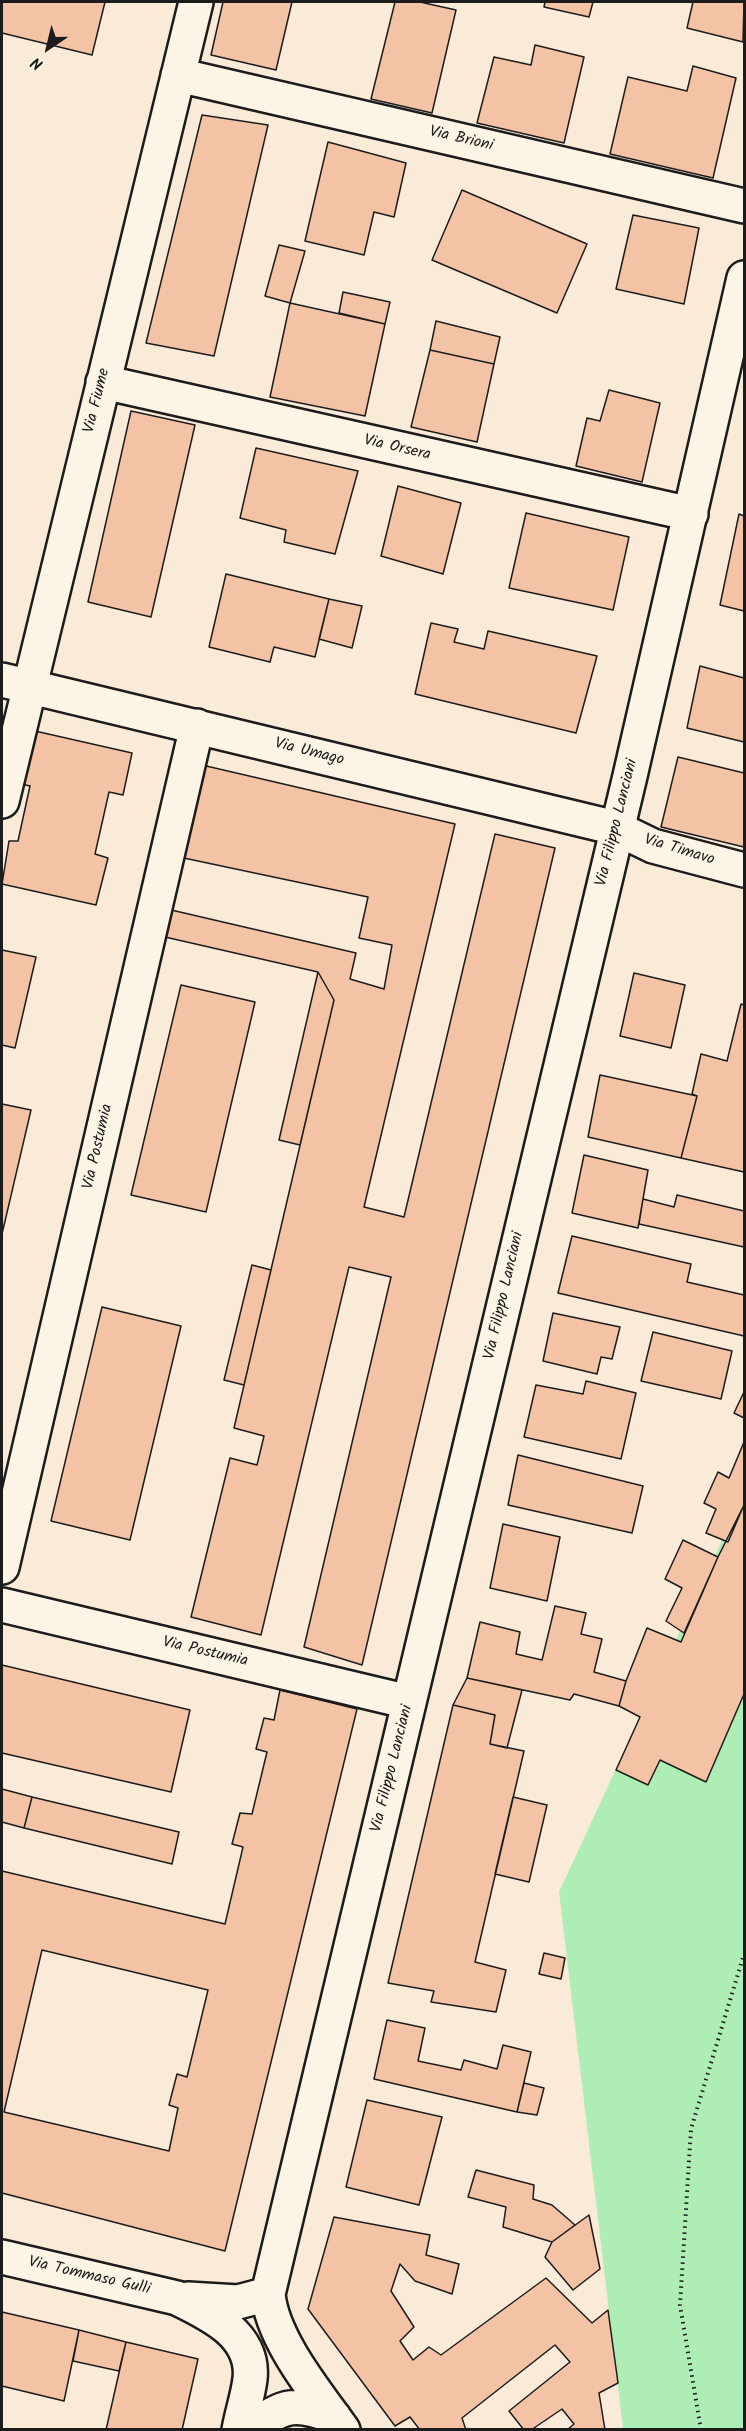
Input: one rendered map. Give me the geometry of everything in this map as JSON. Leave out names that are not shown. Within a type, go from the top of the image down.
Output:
[{"type":"street","name":"Via Fiume","points":[[2,801],[15,683],[103,382],[196,2]]},
{"type":"street","name":"Via Brioni","points":[[178,75],[744,206]]},
{"type":"street","name":"Via Filippo Lanciani","points":[[268,2304],[691,514],[744,279]]},
{"type":"street","name":"Via Orsera","points":[[103,382],[691,514]]},
{"type":"street","name":"Via Umago","points":[[15,683],[616,828]]},
{"type":"street","name":"Via Postumia","points":[[2,1567],[197,726]]},
{"type":"street","name":"Via Timavo","points":[[616,828],[653,846],[744,870]]},
{"type":"street","name":"Via Postumia","points":[[2,1605],[409,1702]]},
{"type":"street","name":"Via Tommaso Gulli","points":[[2,2257],[177,2298],[268,2304]]},
{"type":"street","name":"Via Tommaso Gulli","points":[[177,2298],[202,2310],[236,2334],[250,2361],[250,2378],[239,2430]]},
{"type":"street","points":[[268,2304],[297,2363],[338,2423]]},
{"type":"street","points":[[254,2430],[265,2418],[285,2407],[311,2408],[338,2423]]},
{"type":"path","points":[[701,2430],[680,2305],[691,2128],[744,1954]]},
{"type":"green space","points":[[744,1493],[744,2429],[623,2429],[559,1892]]},
{"type":"building","points":[[2,2],[105,2],[92,55],[2,33]]},
{"type":"building","points":[[223,2],[292,2],[276,70],[211,55]]},
{"type":"building","points":[[395,2],[420,2],[456,10],[432,113],[371,99]]},
{"type":"building","points":[[545,2],[593,2],[589,17],[544,7]]},
{"type":"building","points":[[693,2],[744,2],[743,42],[687,28]]},
{"type":"building","points":[[535,45],[584,57],[564,143],[477,123],[494,57],[531,65]]},
{"type":"building","points":[[693,66],[736,78],[713,178],[610,154],[628,77],[687,91]]},
{"type":"building","points":[[202,115],[268,125],[214,356],[146,343]]},
{"type":"building","points":[[328,142],[406,163],[394,217],[374,212],[364,255],[305,241]]},
{"type":"building","points":[[462,190],[587,244],[557,313],[432,260]]},
{"type":"building","points":[[633,215],[699,228],[684,304],[616,289]]},
{"type":"building","points":[[279,245],[305,251],[290,303],[265,296]]},
{"type":"building","points":[[343,292],[390,302],[385,324],[339,313]]},
{"type":"building","points":[[290,303],[385,324],[365,416],[270,397]]},
{"type":"building","points":[[436,321],[500,337],[494,364],[430,350]]},
{"type":"building","points":[[430,350],[494,364],[477,442],[411,427]]},
{"type":"building","points":[[609,390],[660,403],[642,482],[576,466],[587,418],[600,421]]},
{"type":"building","points":[[131,411],[195,425],[151,617],[88,602]]},
{"type":"building","points":[[256,448],[358,471],[335,554],[284,542],[286,530],[240,518]]},
{"type":"building","points":[[398,486],[461,503],[443,574],[381,556]]},
{"type":"building","points":[[526,513],[629,537],[613,610],[509,588]]},
{"type":"building","points":[[739,514],[744,516],[744,611],[720,605]]},
{"type":"building","points":[[226,574],[329,599],[315,657],[274,647],[270,662],[209,647]]},
{"type":"building","points":[[329,599],[362,606],[352,648],[319,639]]},
{"type":"building","points":[[431,623],[458,629],[454,642],[484,649],[488,631],[597,656],[576,733],[415,694]]},
{"type":"building","points":[[700,666],[744,678],[744,742],[687,728]]},
{"type":"building","points":[[35,731],[132,753],[123,795],[109,792],[95,854],[108,858],[96,905],[2,884],[9,841],[18,841],[30,786],[21,784]]},
{"type":"building","points":[[678,757],[744,773],[744,847],[661,827]]},
{"type":"building","points":[[202,765],[455,824],[364,1207],[404,1217],[495,834],[555,848],[362,1665],[304,1647],[391,1277],[349,1267],[261,1635],[191,1617],[230,1458],[257,1465],[264,1436],[234,1428],[334,1000],[318,972],[165,937],[167,909],[356,953],[350,979],[384,989],[392,945],[359,938],[368,897],[179,857]]},
{"type":"building","points":[[2,950],[36,957],[15,1048],[2,1045]]},
{"type":"building","points":[[318,972],[334,1000],[300,1145],[279,1140]]},
{"type":"building","points":[[634,973],[685,985],[671,1048],[620,1036]]},
{"type":"building","points":[[181,985],[255,1002],[206,1212],[131,1195]]},
{"type":"building","points":[[741,1004],[744,1005],[744,1172],[681,1158],[697,1096],[692,1094],[701,1054],[727,1061]]},
{"type":"building","points":[[600,1075],[697,1096],[681,1158],[588,1137]]},
{"type":"building","points":[[2,1104],[31,1110],[2,1234]]},
{"type":"building","points":[[584,1155],[648,1170],[638,1228],[572,1213]]},
{"type":"building","points":[[677,1195],[744,1211],[744,1247],[639,1224],[643,1199],[674,1207]]},
{"type":"building","points":[[572,1236],[691,1264],[687,1282],[744,1295],[744,1336],[558,1293]]},
{"type":"building","points":[[252,1265],[271,1270],[244,1385],[224,1380]]},
{"type":"building","points":[[102,1307],[181,1326],[130,1540],[51,1521]]},
{"type":"building","points":[[553,1313],[620,1327],[612,1359],[601,1357],[597,1374],[543,1361]]},
{"type":"building","points":[[653,1332],[732,1351],[721,1399],[641,1381]]},
{"type":"building","points":[[586,1381],[636,1393],[621,1459],[524,1437],[536,1385],[583,1394]]},
{"type":"building","points":[[744,1392],[744,1418],[734,1413]]},
{"type":"building","points":[[744,1442],[744,1505],[728,1542],[706,1533],[716,1509],[704,1503],[718,1472],[729,1478]]},
{"type":"building","points":[[518,1455],[643,1486],[632,1533],[508,1505]]},
{"type":"building","points":[[744,1505],[744,1694],[706,1782],[660,1760],[648,1785],[616,1770],[640,1717],[619,1706],[626,1681],[647,1628],[681,1642],[718,1557]]},
{"type":"building","points":[[503,1524],[560,1537],[547,1601],[490,1588]]},
{"type":"building","points":[[683,1540],[718,1557],[684,1633],[666,1621],[682,1588],[665,1579]]},
{"type":"building","points":[[555,1606],[586,1613],[581,1634],[602,1639],[594,1672],[626,1681],[619,1706],[574,1694],[570,1700],[467,1678],[480,1622],[520,1632],[516,1654],[542,1660]]},
{"type":"building","points":[[2,1665],[190,1710],[171,1792],[2,1753]]},
{"type":"building","points":[[467,1678],[522,1690],[507,1748],[490,1744],[495,1715],[453,1705]]},
{"type":"building","points":[[280,1690],[357,1709],[225,2251],[2,2193],[2,1871],[225,1924],[243,1847],[232,1844],[240,1813],[252,1814],[267,1752],[256,1749],[264,1718],[274,1720]],"holes":[[[42,1950],[208,1990],[187,2077],[177,2074],[169,2105],[178,2108],[169,2151],[4,2112]]]},
{"type":"building","points":[[453,1705],[495,1715],[490,1744],[524,1751],[475,1962],[506,1970],[496,2012],[431,2002],[434,1991],[388,1983]]},
{"type":"building","points":[[2,1789],[32,1797],[24,1828],[2,1822]]},
{"type":"building","points":[[32,1797],[179,1832],[172,1864],[24,1828]]},
{"type":"building","points":[[513,1797],[547,1805],[529,1882],[495,1874]]},
{"type":"building","points":[[544,1953],[565,1958],[561,1979],[539,1974]]},
{"type":"building","points":[[387,2020],[425,2028],[418,2061],[461,2070],[464,2060],[497,2069],[503,2045],[531,2052],[517,2112],[374,2079]]},
{"type":"building","points":[[524,2083],[544,2088],[537,2115],[517,2112]]},
{"type":"building","points":[[367,2100],[442,2117],[419,2205],[346,2187]]},
{"type":"building","points":[[476,2170],[534,2185],[533,2199],[552,2205],[575,2225],[552,2242],[503,2227],[506,2207],[468,2197]]},
{"type":"building","points":[[589,2215],[600,2269],[573,2290],[545,2257],[552,2242]]},
{"type":"building","points":[[334,2217],[430,2235],[426,2255],[459,2264],[452,2294],[415,2281],[400,2264],[391,2291],[414,2327],[400,2341],[413,2360],[429,2347],[441,2355],[546,2278],[592,2323],[608,2310],[618,2383],[599,2393],[605,2430],[567,2430],[574,2424],[562,2409],[531,2430],[524,2430],[509,2411],[570,2362],[555,2345],[462,2418],[466,2430],[420,2430],[410,2417],[395,2426],[308,2309]]},
{"type":"building","points":[[2,2312],[79,2330],[64,2401],[2,2386]]},
{"type":"building","points":[[79,2330],[126,2342],[119,2371],[73,2361]]},
{"type":"building","points":[[126,2342],[198,2359],[182,2430],[106,2430]]}]
